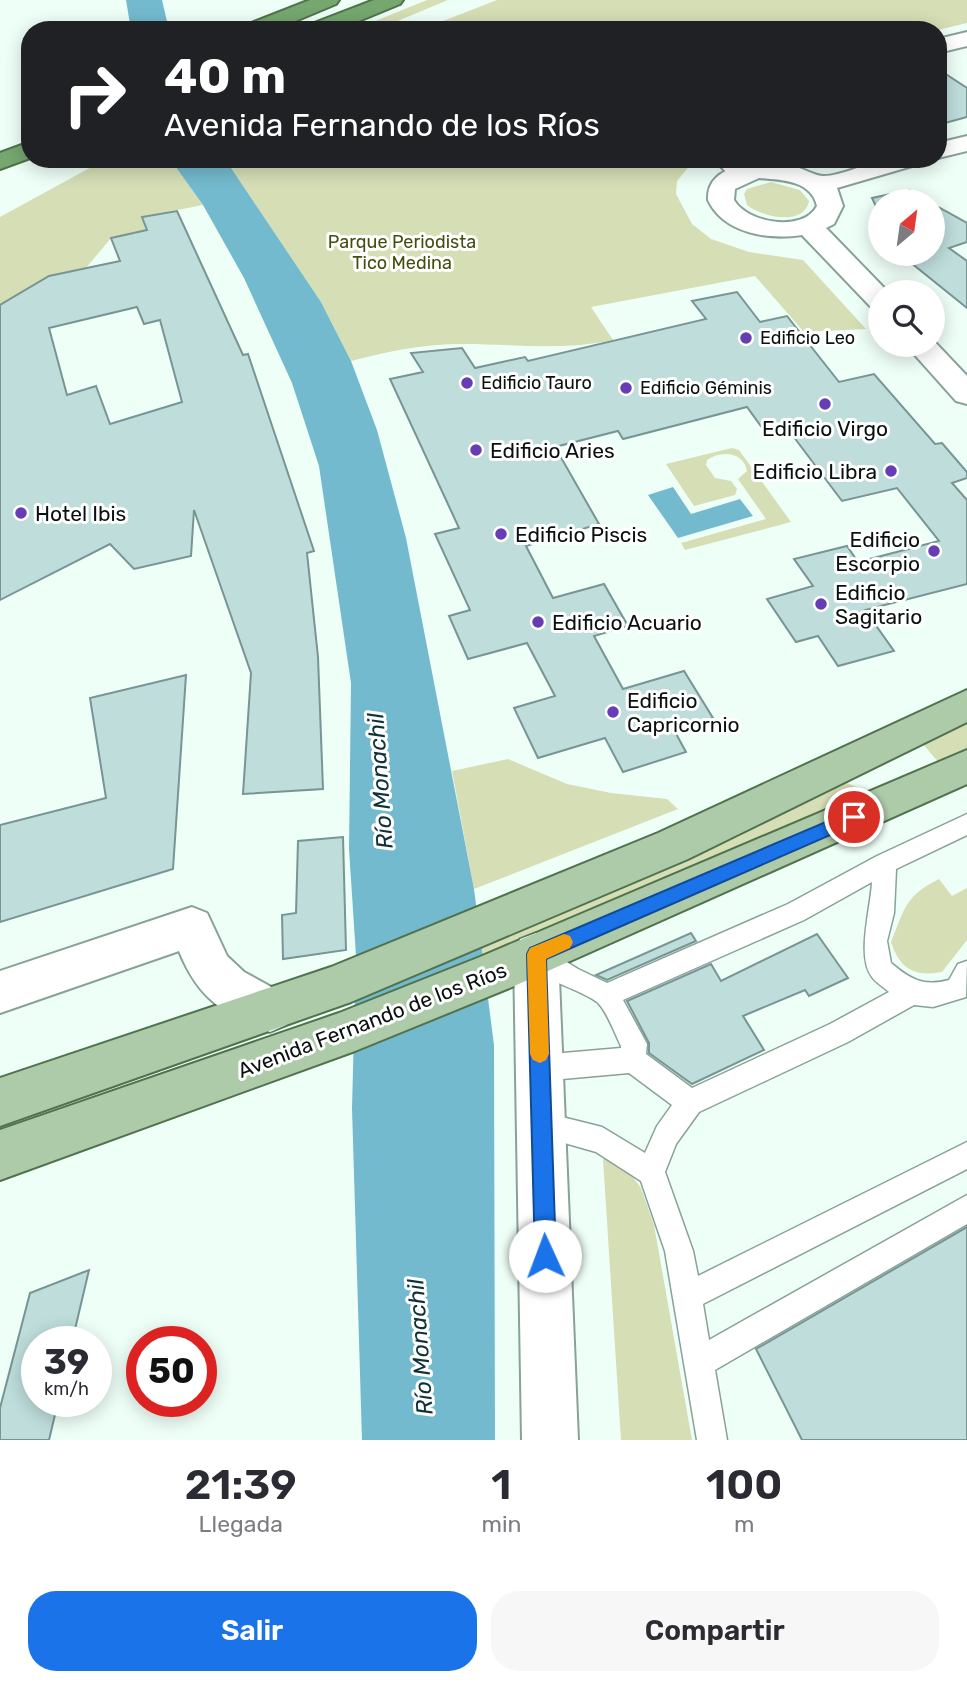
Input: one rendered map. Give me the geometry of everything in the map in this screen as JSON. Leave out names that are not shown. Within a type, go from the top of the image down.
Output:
[{"type":"highway","points":[[276,21],[329,0]]},
{"type":"highway","points":[[340,21],[393,0]]},
{"type":"highway","points":[[0,162],[21,153]]},
{"type":"main road","name":"Avenida Fernando de los Ríos","points":[[0,1102],[335,987],[673,846],[967,705]]},
{"type":"main road","name":"Avenida Fernando de los Ríos","points":[[0,1155],[340,1035],[516,963],[967,766]]},
{"type":"main road","points":[[830,770],[903,796]]},
{"type":"street","points":[[947,44],[967,39]]},
{"type":"street","points":[[947,149],[967,143]]},
{"type":"street","points":[[734,168],[722,187],[720,197],[724,207],[734,216],[768,229],[808,227],[830,214],[833,204],[821,185],[784,171],[747,168]]},
{"type":"street","points":[[821,185],[879,168]]},
{"type":"street","points":[[808,227],[829,245],[868,287]]},
{"type":"street","points":[[932,357],[967,394]]},
{"type":"street","points":[[0,992],[192,927],[202,959],[223,986],[270,1010]]},
{"type":"street","points":[[516,963],[540,1068],[550,1440]]},
{"type":"lane","points":[[607,995],[796,912],[885,863],[967,824]]},
{"type":"lane","points":[[885,863],[882,913],[875,941],[880,970],[909,994]]},
{"type":"lane","points":[[516,963],[569,977],[607,995],[634,1044],[633,1060]]},
{"type":"lane","points":[[651,1172],[666,1135],[690,1103],[839,1033],[909,994],[935,996],[957,989],[967,972]]},
{"type":"lane","points":[[540,1068],[633,1060],[690,1103]]},
{"type":"lane","points":[[542,1125],[602,1140],[651,1172],[679,1251],[712,1440]]},
{"type":"lane","points":[[687,1297],[967,1155]]},
{"type":"lane","points":[[698,1363],[967,1209]]},
{"type":"green space","points":[[427,0],[448,0],[398,21],[375,21]]},
{"type":"green space","points":[[497,0],[967,0],[967,23],[947,28],[947,21],[443,21]]},
{"type":"green space","points":[[90,168],[176,168],[203,205],[142,217],[147,230],[111,238],[86,268],[49,276],[0,305],[0,217]]},
{"type":"green space","name":"Parque Periodista Tico Medina","points":[[231,168],[688,168],[677,181],[676,194],[692,224],[711,239],[749,252],[803,260],[866,329],[804,332],[755,276],[591,307],[613,340],[557,346],[434,345],[351,361],[321,302]]},
{"type":"green space","points":[[771,182],[800,190],[809,201],[806,209],[791,217],[782,217],[762,213],[747,205],[744,194],[747,189]]},
{"type":"green space","points":[[732,448],[739,450],[791,522],[685,550],[681,543],[766,519],[738,479],[747,471],[737,457],[719,455],[707,460],[706,465],[715,478],[731,481],[737,489],[735,495],[694,506],[666,464]]},
{"type":"green space","points":[[967,724],[967,749],[939,763],[924,745]]},
{"type":"green space","points":[[508,759],[567,784],[611,793],[667,799],[678,809],[474,889],[452,771]]},
{"type":"green space","points":[[847,783],[870,793],[417,984],[415,978],[738,837]]},
{"type":"green space","points":[[939,879],[952,896],[967,888],[967,940],[942,972],[916,972],[899,959],[891,942],[903,912],[913,897]]},
{"type":"green space","points":[[603,1159],[612,1159],[625,1167],[641,1188],[654,1225],[692,1440],[621,1440]]},
{"type":"water","points":[[176,168],[231,168],[321,302],[351,361],[377,430],[406,538],[474,889],[494,1045],[495,1440],[362,1440],[352,1108],[356,956],[349,849],[351,683],[319,466],[292,383],[244,278],[203,205]]},
{"type":"water","points":[[673,487],[691,514],[740,499],[753,516],[678,538],[648,495]]},
{"type":"building","points":[[947,75],[967,88],[967,117],[947,123]]},
{"type":"building","points":[[177,211],[243,355],[248,354],[314,551],[307,553],[318,657],[323,789],[243,794],[251,673],[194,510],[191,556],[134,569],[110,544],[0,600],[0,305],[49,276],[120,261],[111,238],[147,230],[142,217]],"holes":[[[137,307],[144,324],[160,320],[182,402],[110,424],[96,386],[67,395],[49,328]]]},
{"type":"building","points":[[945,211],[967,223],[967,242],[949,248],[967,261],[967,308],[945,290],[945,280],[932,280],[915,266],[945,266]]},
{"type":"building","points":[[737,292],[760,322],[787,316],[839,382],[874,374],[935,444],[942,443],[967,472],[967,478],[952,483],[967,500],[967,584],[865,610],[894,651],[838,666],[818,636],[796,642],[767,599],[813,586],[794,559],[847,546],[858,562],[939,541],[897,488],[842,501],[784,424],[763,429],[747,407],[623,439],[618,431],[555,447],[599,524],[526,546],[553,598],[604,584],[628,626],[594,636],[623,689],[684,671],[713,718],[674,730],[686,752],[623,772],[605,738],[538,758],[514,708],[555,696],[527,643],[468,659],[449,616],[470,610],[435,534],[459,528],[390,379],[423,372],[411,353],[462,348],[475,368],[525,357],[528,361],[706,319],[692,301]]},
{"type":"building","points":[[186,675],[173,869],[0,922],[0,825],[106,798],[90,698]]},
{"type":"building","points":[[343,837],[346,950],[283,959],[282,915],[296,913],[298,841]]},
{"type":"building","points":[[691,933],[696,941],[607,980],[596,975]]},
{"type":"building","points":[[817,934],[848,978],[809,996],[805,990],[743,1016],[764,1050],[692,1084],[649,1053],[649,1043],[627,1001],[711,964],[721,981]]},
{"type":"building","points":[[967,1227],[967,1440],[802,1440],[756,1349]]},
{"type":"building","points":[[89,1270],[76,1326],[21,1326],[30,1293]]},
{"type":"building","points":[[21,1328],[21,1417],[54,1417],[49,1440],[0,1440],[0,1408]]},
{"type":"waterway","name":"Río Monachil","points":[[144,0],[148,21]]},
{"type":"slow traffic","points":[[540,1054],[536,954],[564,942]]},
{"type":"place","name":"Edificio Leo","points":[[746,338]]},
{"type":"place","name":"Edificio Tauro","points":[[467,383]]},
{"type":"place","name":"Edificio Géminis","points":[[626,388]]},
{"type":"place","name":"Edificio Virgo","points":[[825,404]]},
{"type":"place","name":"Edificio Aries","points":[[476,450]]},
{"type":"place","name":"Edificio Libra","points":[[891,471]]},
{"type":"place","name":"Hotel Ibis","points":[[21,513]]},
{"type":"place","name":"Edificio Piscis","points":[[501,534]]},
{"type":"place","name":"Edificio Escorpio","points":[[934,551]]},
{"type":"place","name":"Edificio Sagitario","points":[[821,604]]},
{"type":"place","name":"Edificio Acuario","points":[[538,622]]},
{"type":"place","name":"Edificio Capricornio","points":[[613,712]]},
{"type":"route","points":[[545,1256],[536,954],[854,817]]}]
